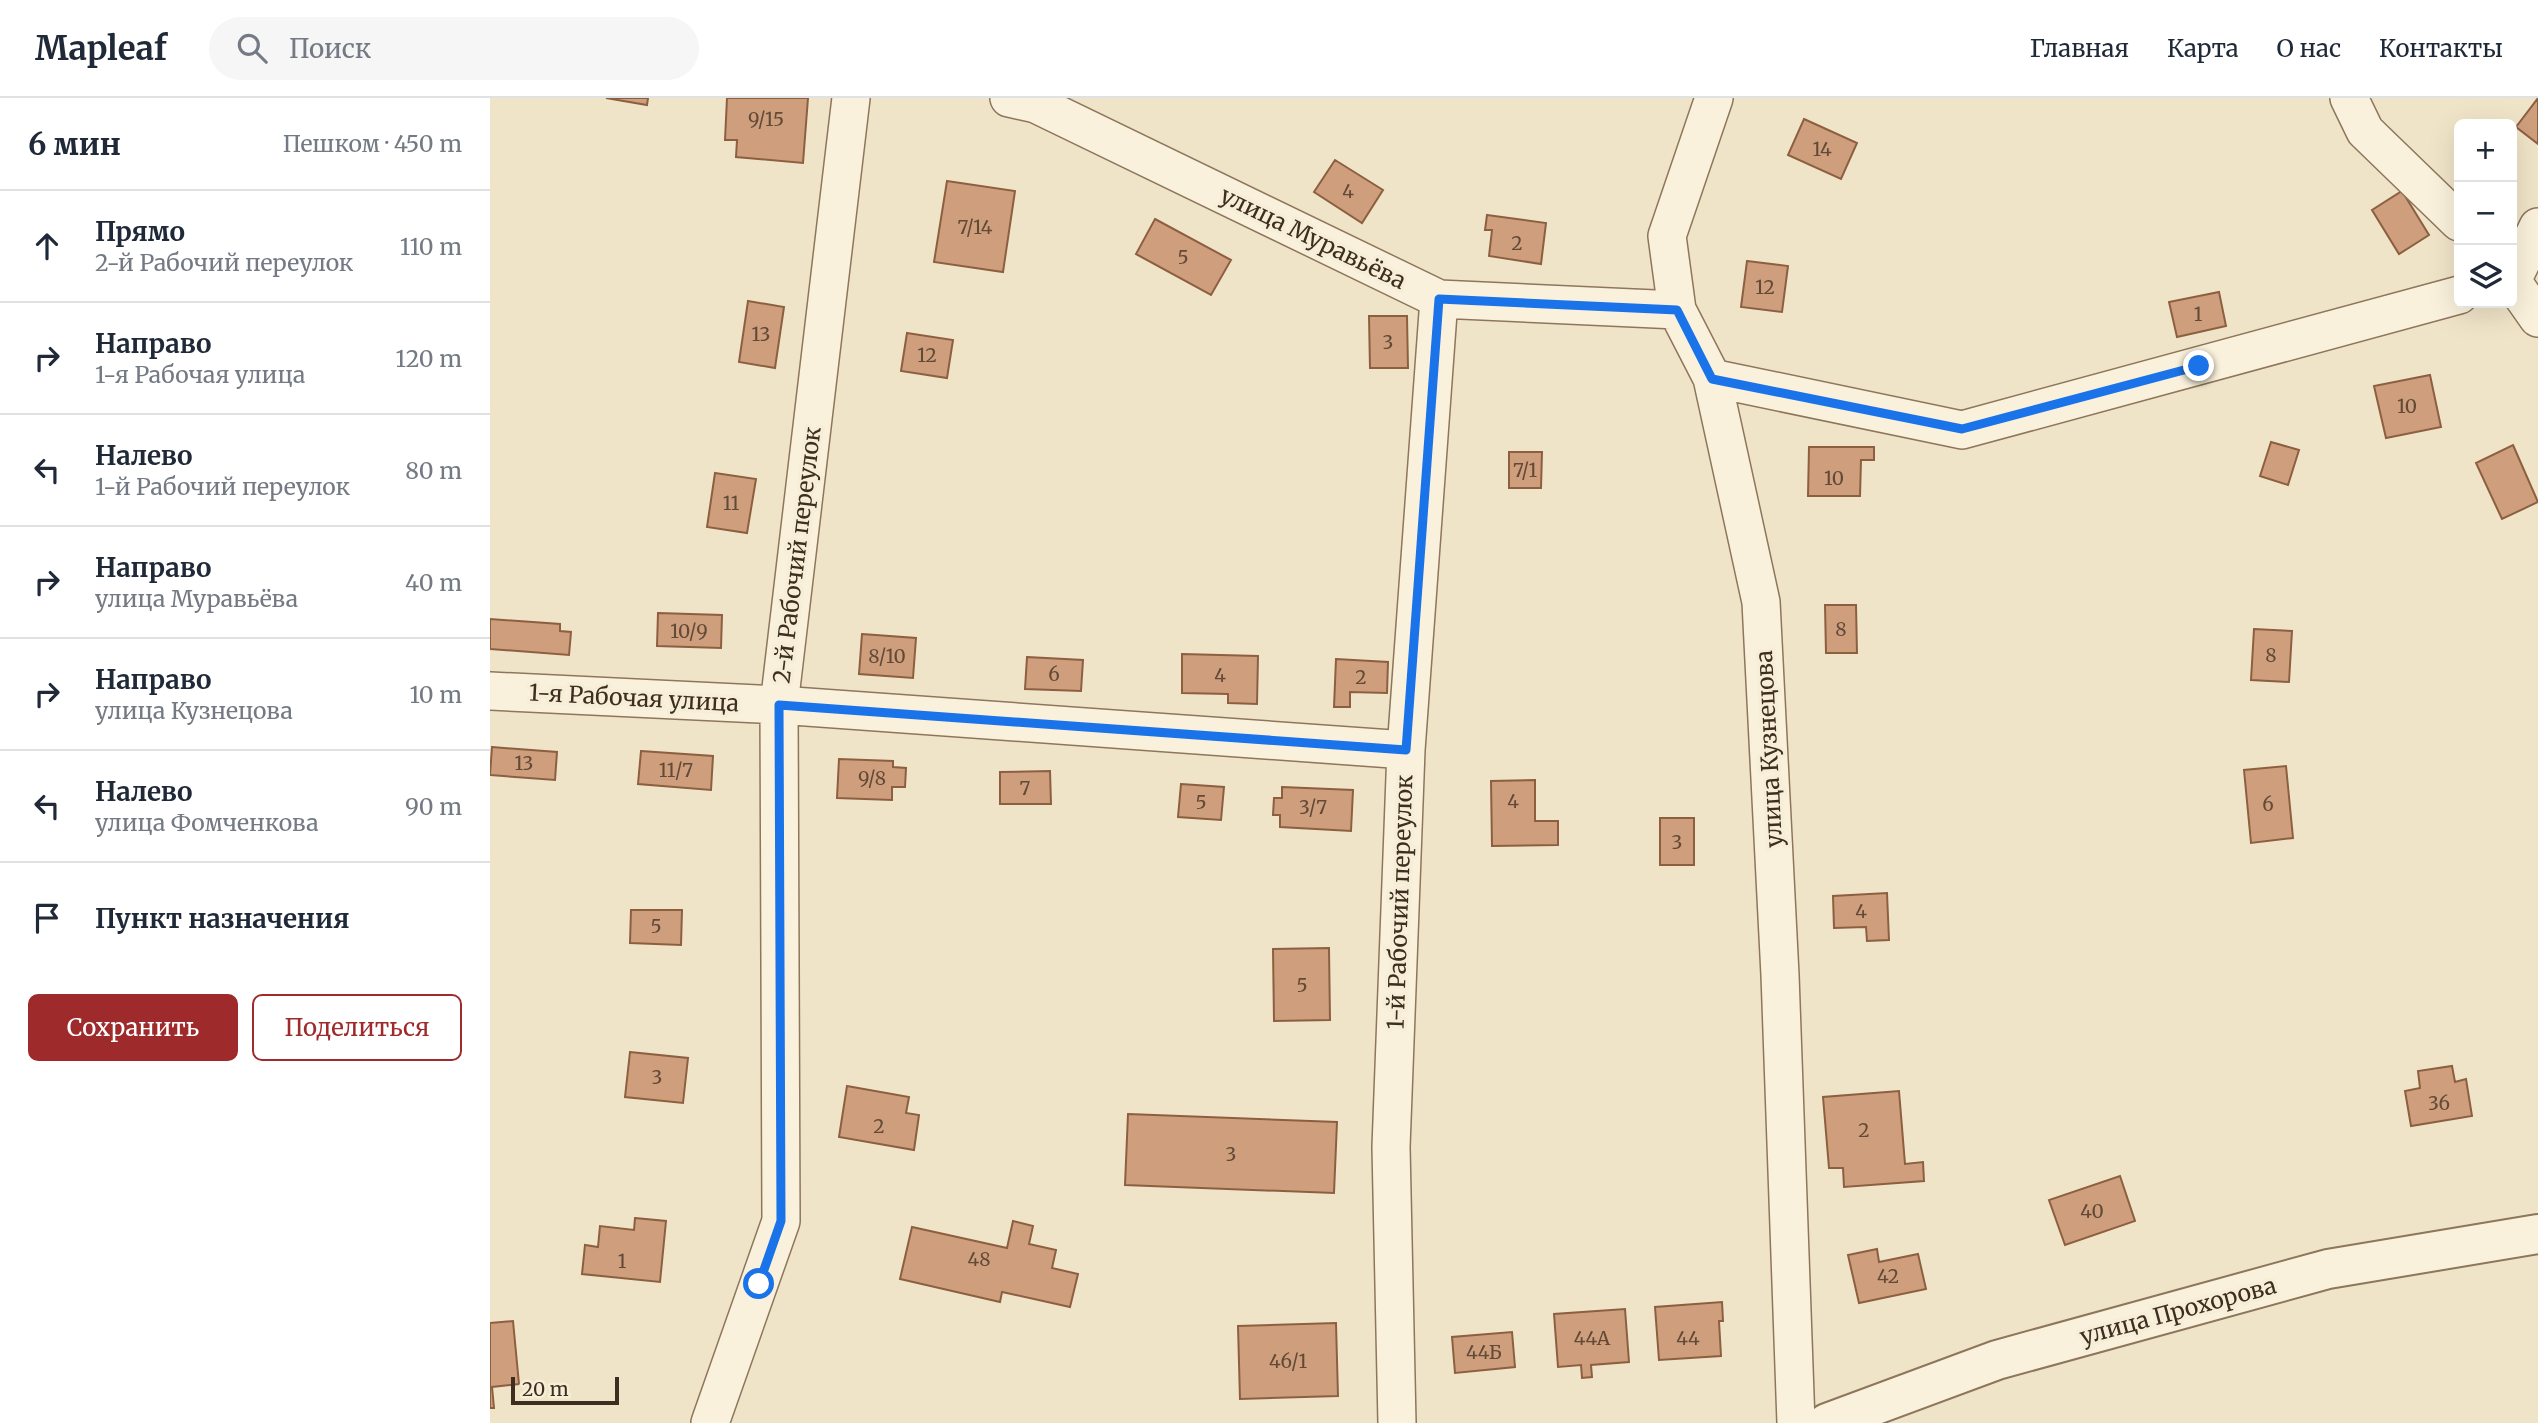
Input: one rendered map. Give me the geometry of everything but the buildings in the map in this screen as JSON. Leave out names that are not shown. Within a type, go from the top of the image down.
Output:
[{"type":"street","name":"2-й Рабочий переулок","points":[[710,1423],[781,1221],[779,705],[851,98]]},
{"type":"street","name":"улица Муравьёва","points":[[1009,98],[1036,104],[1439,299],[1677,310]]},
{"type":"street","name":"улица Кузнецова","points":[[1714,98],[1667,236],[1677,310],[1712,379],[1761,602],[1780,975],[1796,1423]]},
{"type":"street","points":[[2349,98],[2365,131],[2454,217]]},
{"type":"street","points":[[2517,271],[2538,227]]},
{"type":"street","points":[[2517,288],[2538,318]]},
{"type":"street","points":[[1712,379],[1962,429],[2454,296]]},
{"type":"street","name":"1-й Рабочий переулок","points":[[1397,1423],[1391,1147],[1406,750],[1439,299]]},
{"type":"street","name":"1-я Рабочая улица","points":[[490,691],[779,705],[1406,750]]},
{"type":"street","name":"улица Прохорова","points":[[1828,1423],[1997,1360],[2328,1269],[2538,1234]]},
{"type":"route","points":[[759,1284],[781,1221],[779,705],[1406,750],[1439,299],[1677,310],[1712,379],[1962,429],[2199,366]]}]
